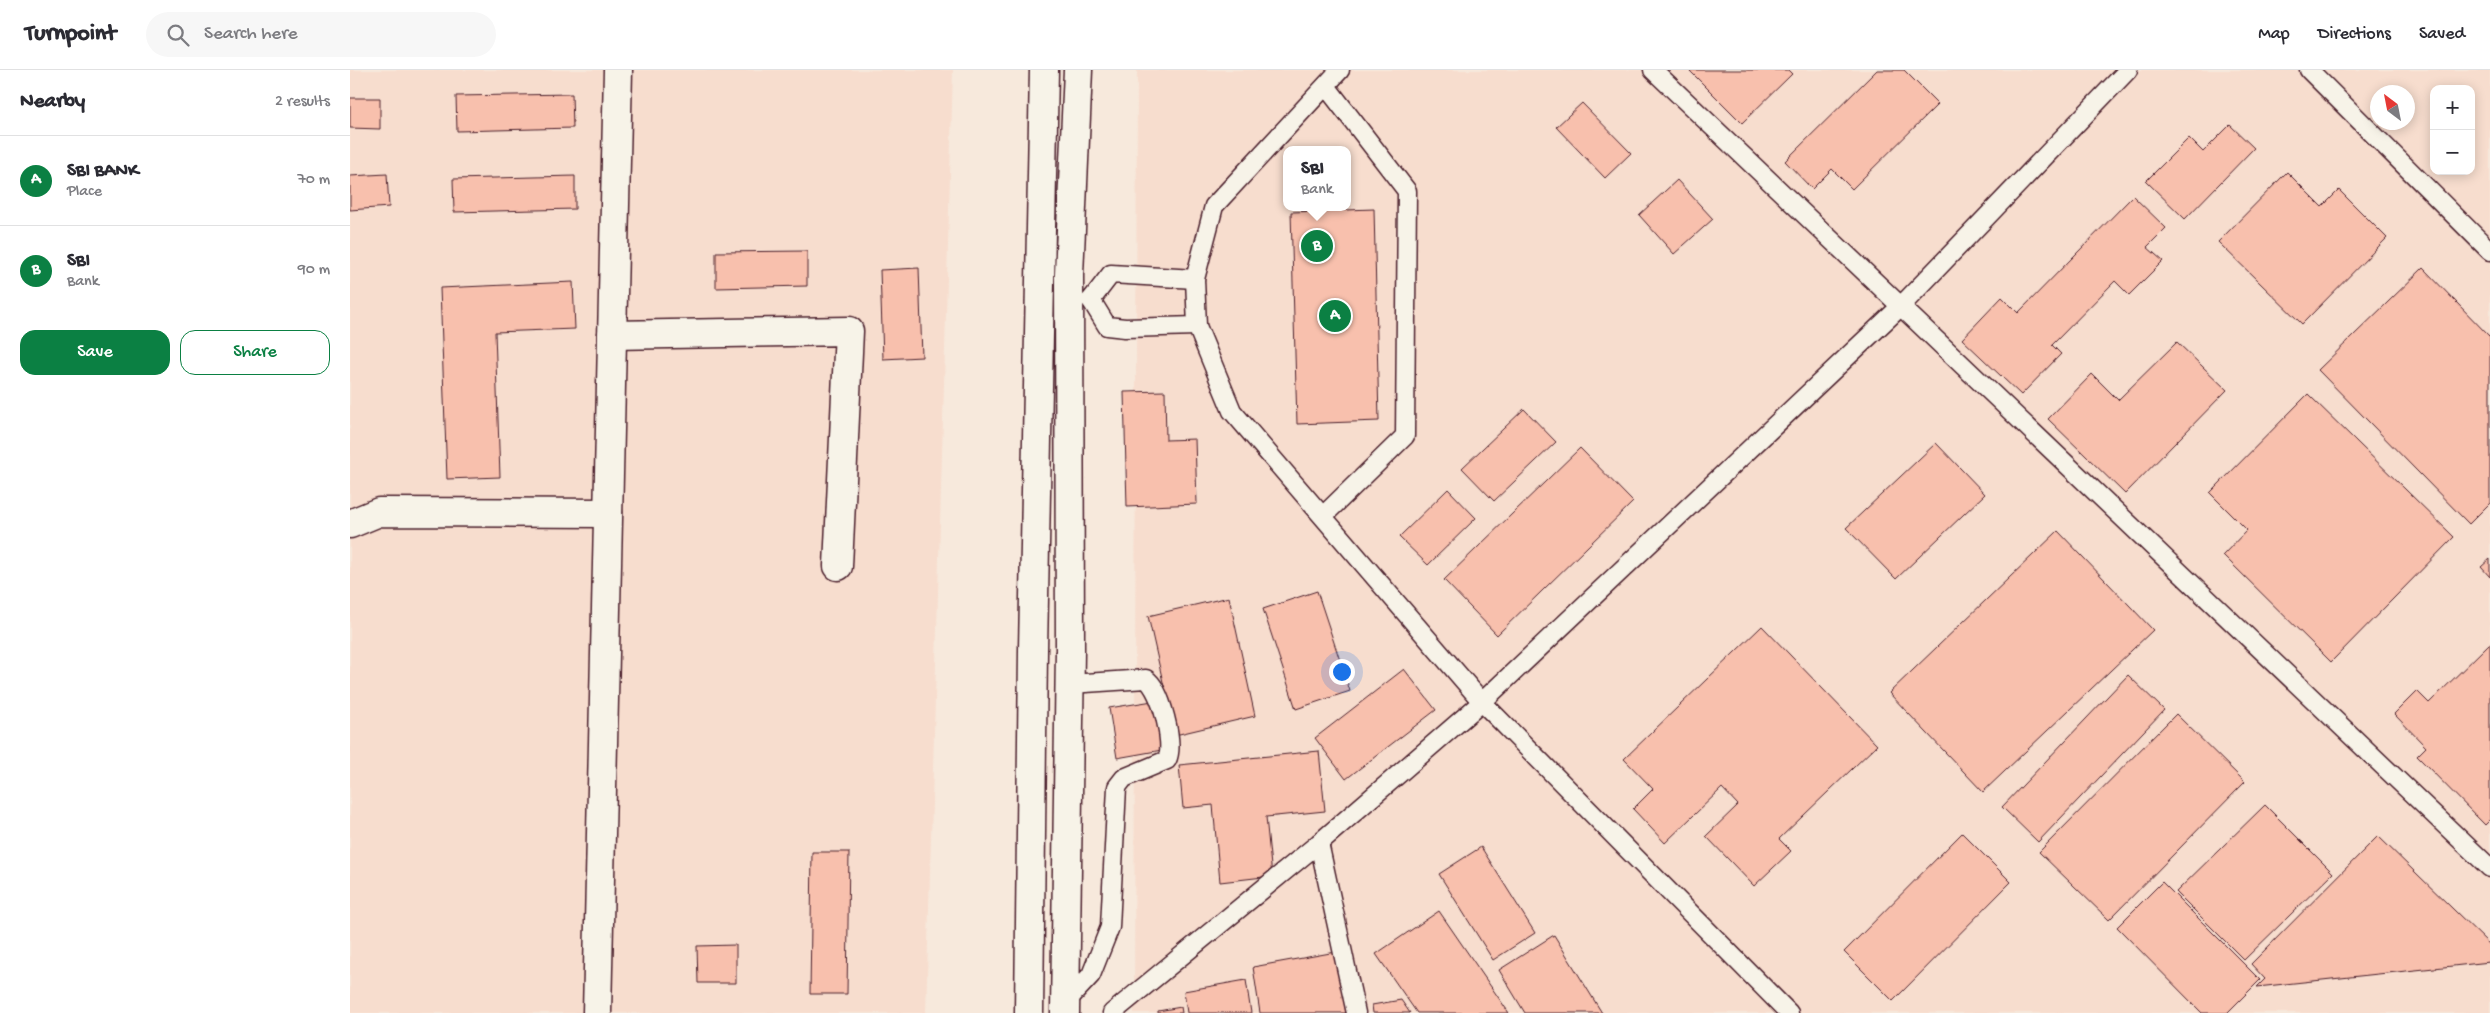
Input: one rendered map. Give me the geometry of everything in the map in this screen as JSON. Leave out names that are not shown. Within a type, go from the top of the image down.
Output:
[{"type":"main road","points":[[592,1012],[608,514],[618,70]]},
{"type":"main road","points":[[1029,1013],[1044,70]]},
{"type":"main road","points":[[1065,1008],[1070,684],[1080,300],[1078,70]]},
{"type":"main road","points":[[612,335],[849,331],[838,566]]},
{"type":"main road","points":[[350,524],[379,512],[608,514]]},
{"type":"lane","points":[[1340,70],[1214,206],[1195,279],[1197,326],[1232,411],[1482,702],[1790,1013]]},
{"type":"lane","points":[[1653,70],[2490,868]]},
{"type":"lane","points":[[1112,1013],[1319,843],[1482,702],[1900,307],[2128,70]]},
{"type":"lane","points":[[2309,70],[2490,251]]},
{"type":"lane","points":[[1323,516],[1405,436],[1407,191],[1326,86]]},
{"type":"lane","points":[[1039,300],[1080,300],[1110,274],[1195,279]]},
{"type":"lane","points":[[1080,300],[1107,326],[1126,328],[1197,326]]},
{"type":"lane","points":[[1065,1008],[1091,975],[1110,926],[1117,787],[1124,778],[1167,760],[1171,751],[1159,697],[1154,684],[1146,679],[1070,684]]},
{"type":"lane","points":[[1319,843],[1356,1013]]},
{"type":"shaded area","points":[[350,70],[953,70],[926,1013],[350,1013]]},
{"type":"shaded area","points":[[1137,70],[2490,70],[2490,1013],[1134,1013]]},
{"type":"building","points":[[1689,70],[1788,70],[1792,74],[1742,123]]},
{"type":"building","points":[[1877,70],[1904,70],[1938,104],[1852,189],[1832,169],[1812,189],[1785,161]]},
{"type":"building","points":[[572,94],[573,128],[457,131],[456,96]]},
{"type":"building","points":[[350,98],[380,98],[380,129],[350,128]]},
{"type":"building","points":[[1582,103],[1631,153],[1605,178],[1556,127]]},
{"type":"building","points":[[2230,125],[2254,148],[2185,219],[2146,181],[2189,138],[2203,152]]},
{"type":"building","points":[[2287,172],[2322,207],[2339,190],[2387,238],[2302,324],[2218,242]]},
{"type":"building","points":[[387,174],[389,207],[350,210],[350,176]]},
{"type":"building","points":[[575,176],[575,209],[454,212],[453,179]]},
{"type":"building","points":[[1677,180],[1713,219],[1674,254],[1639,215]]},
{"type":"building","points":[[2133,196],[2166,228],[2147,247],[2163,261],[2129,295],[2115,281],[2052,345],[2061,354],[2021,395],[1962,339],[2002,297],[2018,313]]},
{"type":"building","points":[[1374,209],[1379,421],[1297,424],[1291,212]]},
{"type":"building","points":[[807,251],[807,286],[716,288],[716,252]]},
{"type":"building","points":[[919,268],[922,357],[883,359],[880,270]]},
{"type":"building","points":[[2423,268],[2490,337],[2490,503],[2469,524],[2318,370]]},
{"type":"building","points":[[573,282],[575,329],[495,332],[500,477],[447,479],[440,288]]},
{"type":"building","points":[[2177,342],[2227,390],[2125,494],[2048,419],[2092,374],[2118,400]]},
{"type":"building","points":[[1165,391],[1166,440],[1195,439],[1197,504],[1127,507],[1124,392]]},
{"type":"building","points":[[2308,394],[2454,537],[2331,662],[2223,555],[2247,530],[2210,493]]},
{"type":"building","points":[[1524,409],[1556,442],[1494,501],[1462,468]]},
{"type":"building","points":[[1936,443],[1985,494],[1896,579],[1846,528]]},
{"type":"building","points":[[1580,448],[1633,502],[1497,635],[1444,580]]},
{"type":"building","points":[[1448,489],[1476,518],[1428,565],[1399,537]]},
{"type":"building","points":[[2058,531],[2153,630],[1983,792],[1889,693]]},
{"type":"building","points":[[2490,559],[2490,577],[2481,567]]},
{"type":"building","points":[[1317,591],[1350,691],[1296,709],[1263,609]]},
{"type":"building","points":[[1229,597],[1255,716],[1175,735],[1148,616]]},
{"type":"building","points":[[1762,626],[1877,745],[1779,839],[1791,851],[1754,886],[1706,836],[1738,805],[1722,788],[1665,843],[1633,809],[1653,789],[1624,759]]},
{"type":"building","points":[[2490,643],[2490,820],[2485,825],[2417,756],[2426,747],[2394,714],[2417,691],[2429,703]]},
{"type":"building","points":[[1404,669],[1436,710],[1346,779],[1315,738]]},
{"type":"building","points":[[2128,675],[2164,710],[2038,842],[2002,807]]},
{"type":"building","points":[[1153,701],[1162,750],[1117,758],[1109,708]]},
{"type":"building","points":[[2176,714],[2245,782],[2109,920],[2039,852]]},
{"type":"building","points":[[1319,751],[1325,811],[1266,817],[1272,876],[1220,882],[1213,805],[1183,808],[1179,765]]},
{"type":"building","points":[[2265,805],[2333,873],[2244,960],[2176,892]]},
{"type":"building","points":[[1962,833],[2011,882],[1893,1001],[1844,952]]},
{"type":"building","points":[[2378,836],[2490,945],[2490,962],[2257,987],[2265,979],[2251,964]]},
{"type":"building","points":[[1481,847],[1535,933],[1493,960],[1439,874]]},
{"type":"building","points":[[812,852],[849,852],[847,994],[810,994]]},
{"type":"building","points":[[2162,882],[2260,980],[2227,1013],[2202,1013],[2117,927]]},
{"type":"building","points":[[1439,911],[1509,1013],[1417,1013],[1376,954]]},
{"type":"building","points":[[1554,935],[1602,1013],[1525,1013],[1499,970]]},
{"type":"building","points":[[736,945],[736,983],[698,983],[697,946]]},
{"type":"building","points":[[1336,952],[1346,1013],[1260,1013],[1253,967]]},
{"type":"building","points":[[1246,980],[1251,1013],[1187,1013],[1184,991]]},
{"type":"building","points":[[1401,1000],[1410,1013],[1373,1013],[1372,1005]]},
{"type":"building","points":[[1181,1007],[1182,1013],[1158,1013],[1158,1011]]},
{"type":"place","name":"SBI","points":[[1317,246]]},
{"type":"place","name":"SBI BANK","points":[[1335,316]]}]
